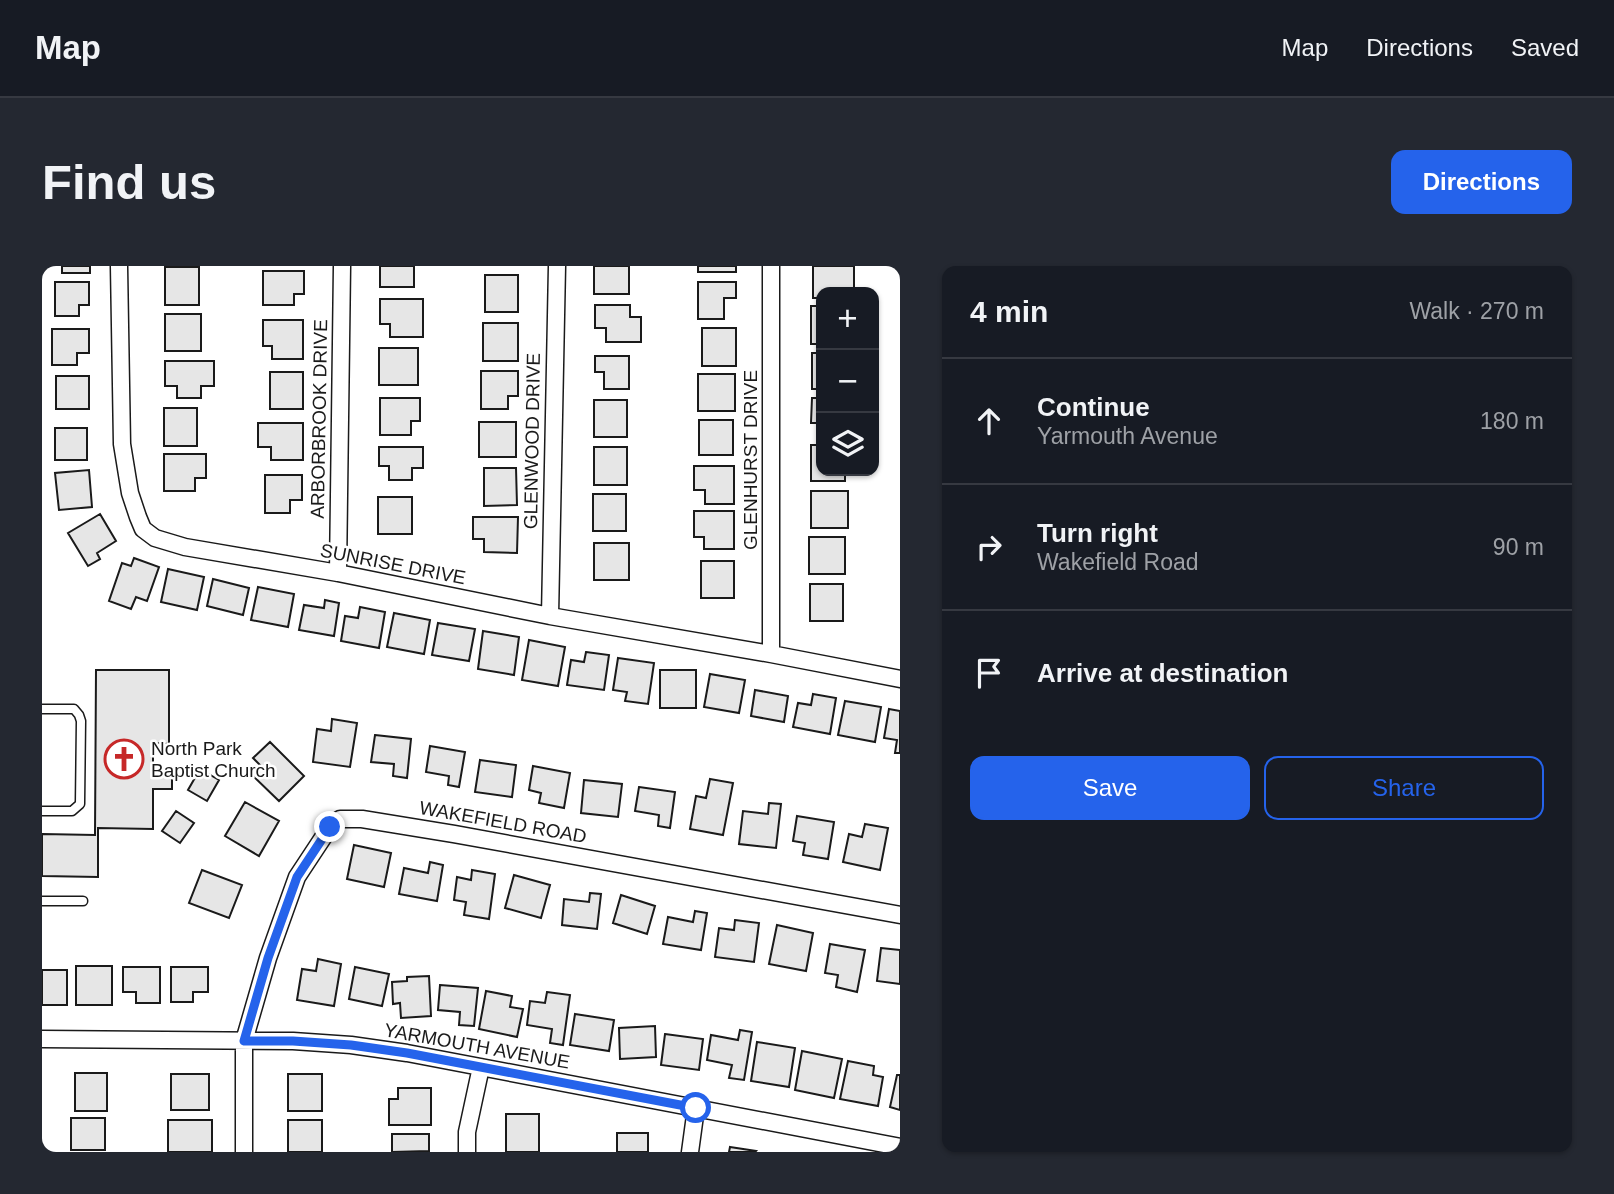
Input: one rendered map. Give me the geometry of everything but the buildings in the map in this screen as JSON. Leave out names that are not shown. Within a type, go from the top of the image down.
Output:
[{"type":"street","name":"SUNRISE DRIVE","points":[[119,266],[122,444],[130,493],[143,528],[155,538],[185,547],[338,573],[550,616],[900,679]]},
{"type":"street","name":"ARBORBROOK DRIVE","points":[[338,573],[342,266]]},
{"type":"street","name":"GLENWOOD DRIVE","points":[[550,616],[557,266]]},
{"type":"street","name":"GLENHURST DRIVE","points":[[771,266],[771,654]]},
{"type":"street","name":"WAKEFIELD ROAD","points":[[244,1041],[268,958],[297,877],[330,827],[340,819],[362,819],[454,834],[900,915]]},
{"type":"street","name":"YARMOUTH AVENUE","points":[[42,1039],[293,1041],[351,1045],[407,1053],[900,1147]]},
{"type":"street","points":[[244,1041],[244,1152]]},
{"type":"street","points":[[467,1152],[467,1132],[481,1067]]},
{"type":"street","points":[[690,1152],[696,1108]]},
{"type":"lane","points":[[42,709],[74,709],[81,721],[80,804],[72,811],[42,811]]},
{"type":"lane","points":[[42,901],[83,901]]},
{"type":"place","name":"North Park Baptist Church","points":[[124,759]]},
{"type":"route","points":[[330,827],[297,877],[268,958],[244,1041],[351,1045],[407,1053],[696,1108]]}]
